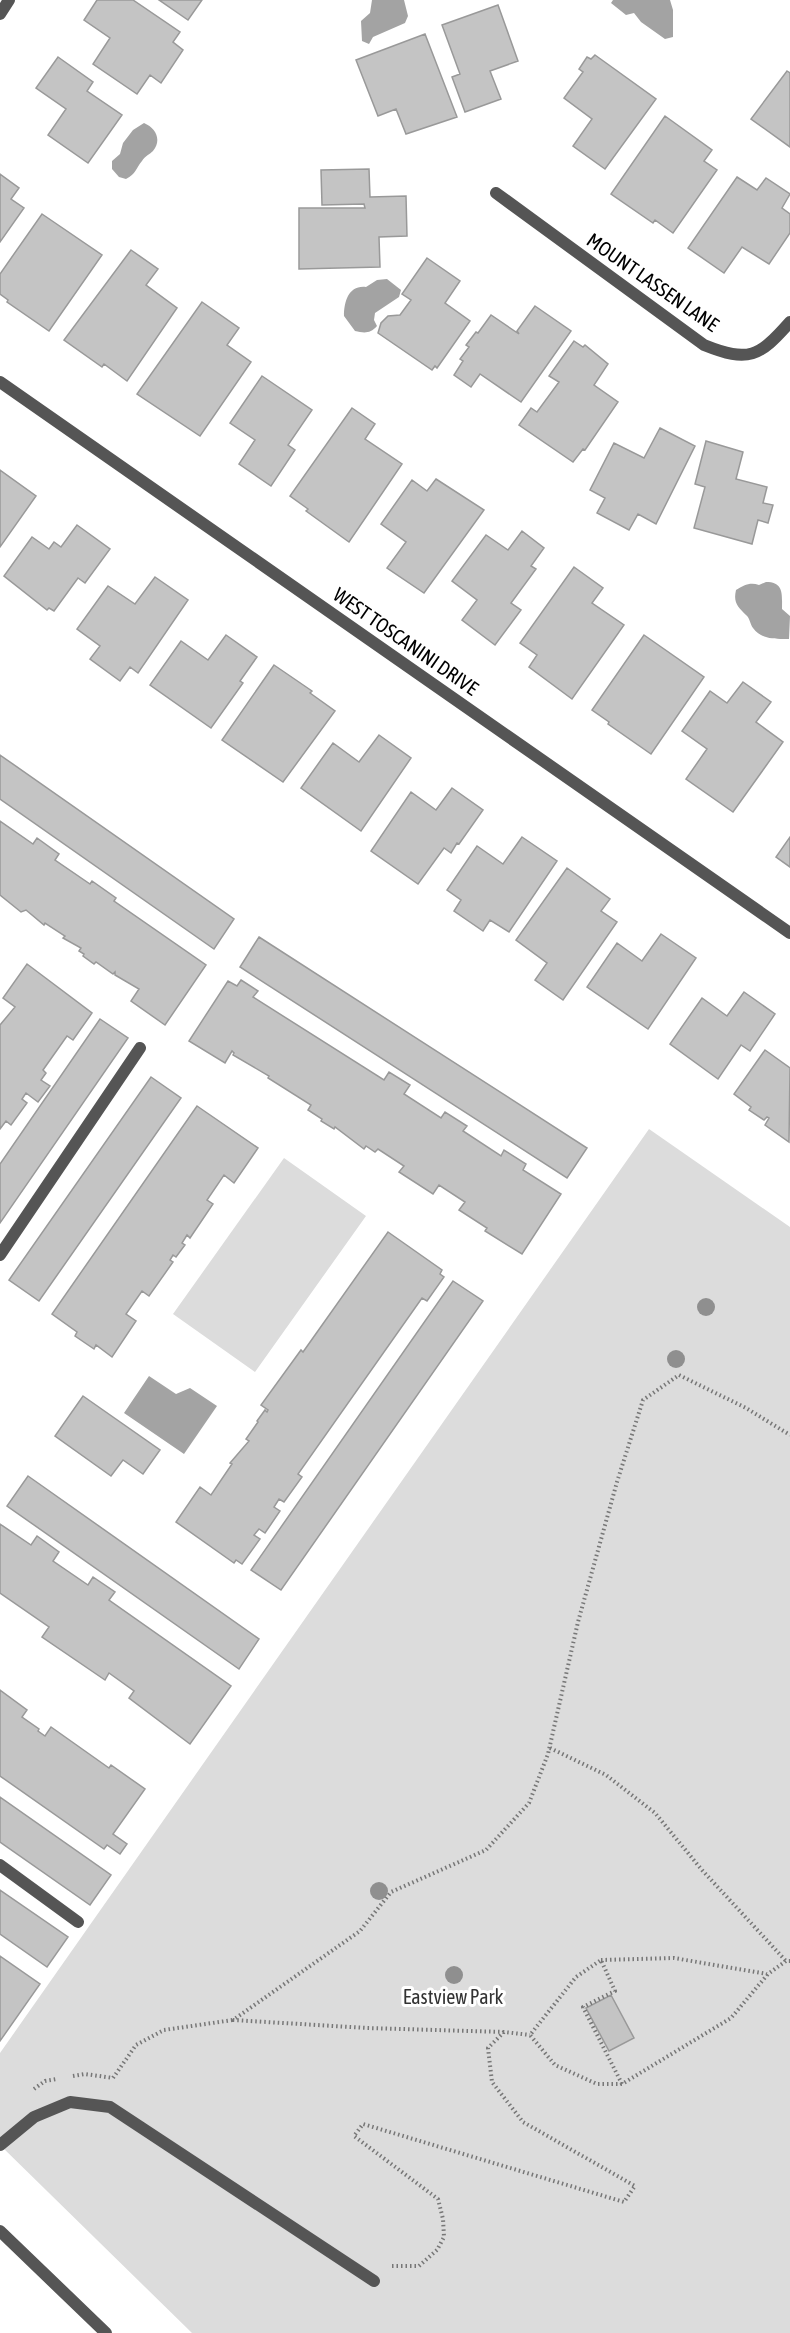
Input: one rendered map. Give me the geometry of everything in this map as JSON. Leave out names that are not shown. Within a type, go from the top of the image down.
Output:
[{"type":"street","points":[[0,14],[9,0]]},
{"type":"street","name":"MOUNT LASSEN LANE","points":[[496,193],[704,345],[742,356],[761,351],[790,322]]},
{"type":"street","name":"WEST TOSCANINI DRIVE","points":[[0,382],[790,933]]},
{"type":"street","points":[[0,1255],[140,1048]]},
{"type":"street","points":[[0,1865],[78,1922]]},
{"type":"street","points":[[0,2145],[34,2117],[70,2102],[110,2107],[374,2281]]},
{"type":"street","points":[[0,2230],[106,2333]]},
{"type":"path","points":[[233,2020],[360,1931],[391,1892],[486,1850],[528,1803],[550,1748],[581,1611],[617,1482],[643,1400],[679,1375],[746,1408],[790,1435]]},
{"type":"path","points":[[27,2093],[45,2081],[85,2074],[113,2078],[136,2045],[164,2030],[233,2020],[530,2034],[555,2065],[597,2084],[622,2084],[731,2018],[768,1974],[788,1961],[702,1870],[655,1813],[606,1775],[550,1748]]},
{"type":"path","points":[[530,2034],[576,1977],[601,1960],[674,1958],[768,1974]]},
{"type":"path","points":[[601,1960],[615,1991],[583,2007],[622,2084]]},
{"type":"path","points":[[345,2262],[419,2266],[437,2250],[444,2237],[443,2219],[438,2199],[354,2136],[363,2124],[624,2202],[635,2186],[523,2122],[492,2082],[488,2048],[504,2032]]},
{"type":"green space","name":"Eastview Park","points":[[649,1129],[790,1227],[790,2333],[192,2333],[0,2145],[0,2053]]},
{"type":"green space","points":[[284,1158],[366,1216],[255,1372],[173,1314]]},
{"type":"shaded area","points":[[372,0],[404,0],[408,16],[405,23],[373,37],[369,44],[362,41],[361,21],[370,13]]},
{"type":"shaded area","points":[[613,0],[670,0],[673,10],[673,37],[665,39],[641,22],[634,13],[626,15],[611,3]]},
{"type":"shaded area","points":[[144,123],[152,128],[156,135],[156,147],[143,159],[132,175],[126,179],[119,177],[112,169],[112,161],[120,154],[123,143],[133,130]]},
{"type":"shaded area","points":[[387,279],[401,290],[399,297],[375,313],[374,320],[377,326],[374,329],[367,332],[355,331],[344,316],[349,295],[355,289],[366,287],[377,280]]},
{"type":"shaded area","points":[[766,582],[776,584],[781,590],[782,609],[790,616],[789,639],[760,635],[737,604],[736,590],[747,584],[759,585]]},
{"type":"shaded area","points":[[149,1376],[176,1394],[190,1388],[217,1406],[184,1454],[124,1413]]},
{"type":"building","points":[[97,0],[133,0],[180,32],[173,42],[183,50],[161,83],[150,75],[137,94],[93,64],[110,38],[84,20]]},
{"type":"building","points":[[159,0],[202,0],[188,20]]},
{"type":"building","points":[[498,5],[518,61],[490,71],[501,99],[465,112],[452,77],[460,74],[442,25]]},
{"type":"building","points":[[425,34],[457,117],[406,134],[396,109],[378,116],[356,60]]},
{"type":"building","points":[[595,55],[656,99],[605,169],[573,146],[592,119],[564,98],[583,72],[579,69],[587,57],[591,59]]},
{"type":"building","points":[[58,57],[93,82],[87,91],[122,115],[88,163],[48,135],[66,109],[36,88]]},
{"type":"building","points":[[787,71],[790,73],[790,147],[751,119]]},
{"type":"building","points":[[665,116],[712,150],[704,161],[717,170],[673,233],[655,220],[653,223],[611,194]]},
{"type":"building","points":[[369,169],[370,197],[406,196],[407,236],[379,237],[380,267],[299,269],[299,208],[365,208],[364,204],[322,205],[321,170]]},
{"type":"building","points":[[0,174],[19,188],[11,199],[24,208],[0,242]]},
{"type":"building","points":[[737,177],[757,190],[766,178],[790,194],[782,208],[790,214],[790,233],[769,264],[742,247],[724,273],[688,248]]},
{"type":"building","points":[[42,214],[102,255],[49,331],[7,302],[8,300],[0,294],[0,274]]},
{"type":"building","points":[[131,250],[158,269],[146,285],[177,308],[127,381],[104,364],[102,367],[64,340]]},
{"type":"building","points":[[427,258],[460,281],[445,303],[470,321],[437,368],[435,366],[432,370],[378,333],[381,323],[388,316],[400,315],[411,300],[402,294]]},
{"type":"building","points":[[202,302],[239,328],[227,345],[251,362],[200,436],[137,394]]},
{"type":"building","points":[[535,306],[571,331],[521,402],[480,374],[471,387],[454,375],[463,361],[460,359],[469,347],[466,345],[491,315],[519,334],[517,331]]},
{"type":"building","points":[[574,341],[583,347],[585,345],[608,364],[594,385],[618,402],[585,450],[583,449],[573,462],[519,425],[531,408],[537,412],[559,382],[549,376]]},
{"type":"building","points":[[262,376],[312,410],[288,445],[295,450],[271,486],[239,464],[255,440],[230,423]]},
{"type":"building","points":[[352,408],[375,424],[365,439],[402,464],[349,542],[306,511],[308,509],[290,496]]},
{"type":"building","points":[[660,428],[695,446],[656,524],[638,514],[629,530],[597,513],[605,498],[590,490],[614,443],[644,458]]},
{"type":"building","points":[[706,441],[743,452],[736,479],[767,487],[763,503],[773,505],[768,523],[758,520],[752,544],[694,528],[705,487],[695,484]]},
{"type":"building","points":[[0,470],[36,496],[0,547]]},
{"type":"building","points":[[436,479],[484,510],[424,593],[387,568],[406,542],[381,524],[412,480],[427,491]]},
{"type":"building","points":[[77,525],[110,549],[85,583],[78,578],[54,611],[49,608],[47,610],[4,576],[32,537],[49,549],[54,542],[61,547]]},
{"type":"building","points":[[522,531],[544,548],[531,566],[536,569],[511,603],[521,610],[495,645],[462,620],[477,600],[452,581],[486,535],[508,550]]},
{"type":"building","points":[[574,567],[603,588],[592,603],[624,625],[572,699],[529,667],[537,655],[520,643]]},
{"type":"building","points":[[155,577],[188,600],[138,673],[130,667],[120,681],[90,659],[100,646],[77,629],[108,586],[135,604]]},
{"type":"building","points":[[226,635],[257,657],[240,681],[243,683],[211,728],[150,685],[181,641],[208,660]]},
{"type":"building","points":[[644,635],[704,677],[651,754],[592,710]]},
{"type":"building","points":[[274,665],[312,691],[310,693],[335,711],[283,782],[222,740]]},
{"type":"building","points":[[743,682],[771,702],[756,722],[783,742],[733,812],[686,779],[707,749],[682,731],[710,691],[727,703]]},
{"type":"building","points":[[379,735],[411,758],[361,831],[301,788],[333,743],[359,762]]},
{"type":"building","points":[[0,755],[234,919],[214,949],[0,799]]},
{"type":"building","points":[[452,788],[483,810],[459,844],[457,843],[451,853],[444,848],[418,884],[371,851],[411,792],[436,810]]},
{"type":"building","points":[[0,821],[33,844],[37,838],[59,854],[55,860],[90,884],[92,881],[116,898],[114,901],[206,965],[165,1025],[131,1001],[139,989],[115,975],[115,972],[113,974],[96,962],[94,964],[83,956],[84,954],[79,951],[81,948],[63,938],[65,936],[45,923],[44,925],[26,910],[21,912],[0,895]]},
{"type":"building","points":[[522,837],[557,861],[509,932],[490,920],[483,931],[454,911],[461,900],[447,890],[477,846],[503,864]]},
{"type":"building","points":[[790,837],[790,867],[776,857]]},
{"type":"building","points":[[567,868],[610,899],[601,911],[617,922],[563,1000],[535,980],[547,963],[516,940]]},
{"type":"building","points":[[661,934],[696,958],[648,1029],[587,987],[617,943],[642,961]]},
{"type":"building","points":[[259,937],[587,1148],[567,1178],[240,967]]},
{"type":"building","points":[[27,964],[92,1013],[73,1040],[67,1036],[43,1070],[46,1073],[41,1080],[50,1086],[38,1102],[26,1093],[22,1099],[27,1103],[11,1125],[6,1121],[0,1129],[0,1025],[15,1007],[3,998]]},
{"type":"building","points":[[241,980],[258,991],[253,997],[384,1080],[389,1072],[410,1085],[404,1094],[441,1118],[445,1112],[467,1126],[463,1131],[501,1156],[504,1150],[526,1164],[523,1170],[561,1194],[522,1254],[485,1231],[487,1228],[459,1210],[465,1202],[439,1185],[433,1194],[399,1172],[404,1166],[378,1149],[375,1152],[366,1146],[364,1149],[335,1127],[334,1129],[321,1121],[322,1119],[308,1110],[311,1105],[233,1055],[232,1051],[225,1063],[189,1041],[228,981],[237,986]]},
{"type":"building","points":[[744,992],[775,1014],[750,1051],[741,1045],[718,1079],[670,1044],[702,998],[727,1016]]},
{"type":"building","points":[[100,1019],[128,1038],[0,1223],[0,1164]]},
{"type":"building","points":[[765,1050],[790,1068],[789,1142],[765,1125],[769,1118],[764,1120],[749,1110],[751,1107],[734,1094]]},
{"type":"building","points":[[151,1077],[181,1098],[39,1301],[9,1280]]},
{"type":"building","points":[[197,1106],[258,1148],[234,1183],[224,1175],[207,1200],[213,1204],[190,1238],[187,1235],[182,1243],[185,1245],[176,1257],[173,1255],[170,1260],[173,1262],[149,1296],[142,1291],[126,1314],[136,1321],[112,1357],[96,1345],[94,1349],[75,1336],[77,1332],[52,1314]]},
{"type":"building","points":[[388,1232],[442,1270],[440,1274],[444,1277],[427,1301],[422,1298],[298,1474],[302,1477],[284,1502],[279,1499],[274,1507],[280,1511],[265,1533],[259,1529],[254,1535],[260,1539],[242,1564],[236,1560],[234,1563],[176,1522],[200,1487],[211,1495],[232,1464],[230,1463],[249,1441],[246,1439],[257,1421],[265,1410],[267,1412],[268,1410],[261,1405],[301,1350],[303,1352]]},
{"type":"building","points":[[453,1281],[483,1301],[281,1590],[251,1570]]},
{"type":"building","points":[[83,1396],[160,1450],[143,1474],[123,1460],[111,1476],[55,1436]]},
{"type":"building","points":[[28,1476],[259,1639],[239,1669],[7,1506]]},
{"type":"building","points":[[0,1524],[31,1545],[37,1536],[59,1552],[53,1561],[88,1585],[93,1577],[115,1592],[109,1600],[231,1686],[190,1744],[129,1698],[134,1691],[109,1673],[105,1680],[42,1637],[49,1627],[0,1593]]},
{"type":"building","points":[[0,1690],[27,1710],[22,1717],[45,1736],[51,1727],[109,1768],[111,1765],[145,1789],[113,1834],[127,1844],[120,1854],[107,1845],[104,1849],[0,1776]]},
{"type":"building","points":[[0,1797],[111,1875],[90,1905],[0,1842]]},
{"type":"building","points":[[0,1890],[68,1937],[47,1967],[0,1934]]},
{"type":"building","points":[[0,1956],[40,1984],[0,2041]]},
{"type":"building","points":[[611,1995],[634,2038],[609,2051],[586,2008]]}]
